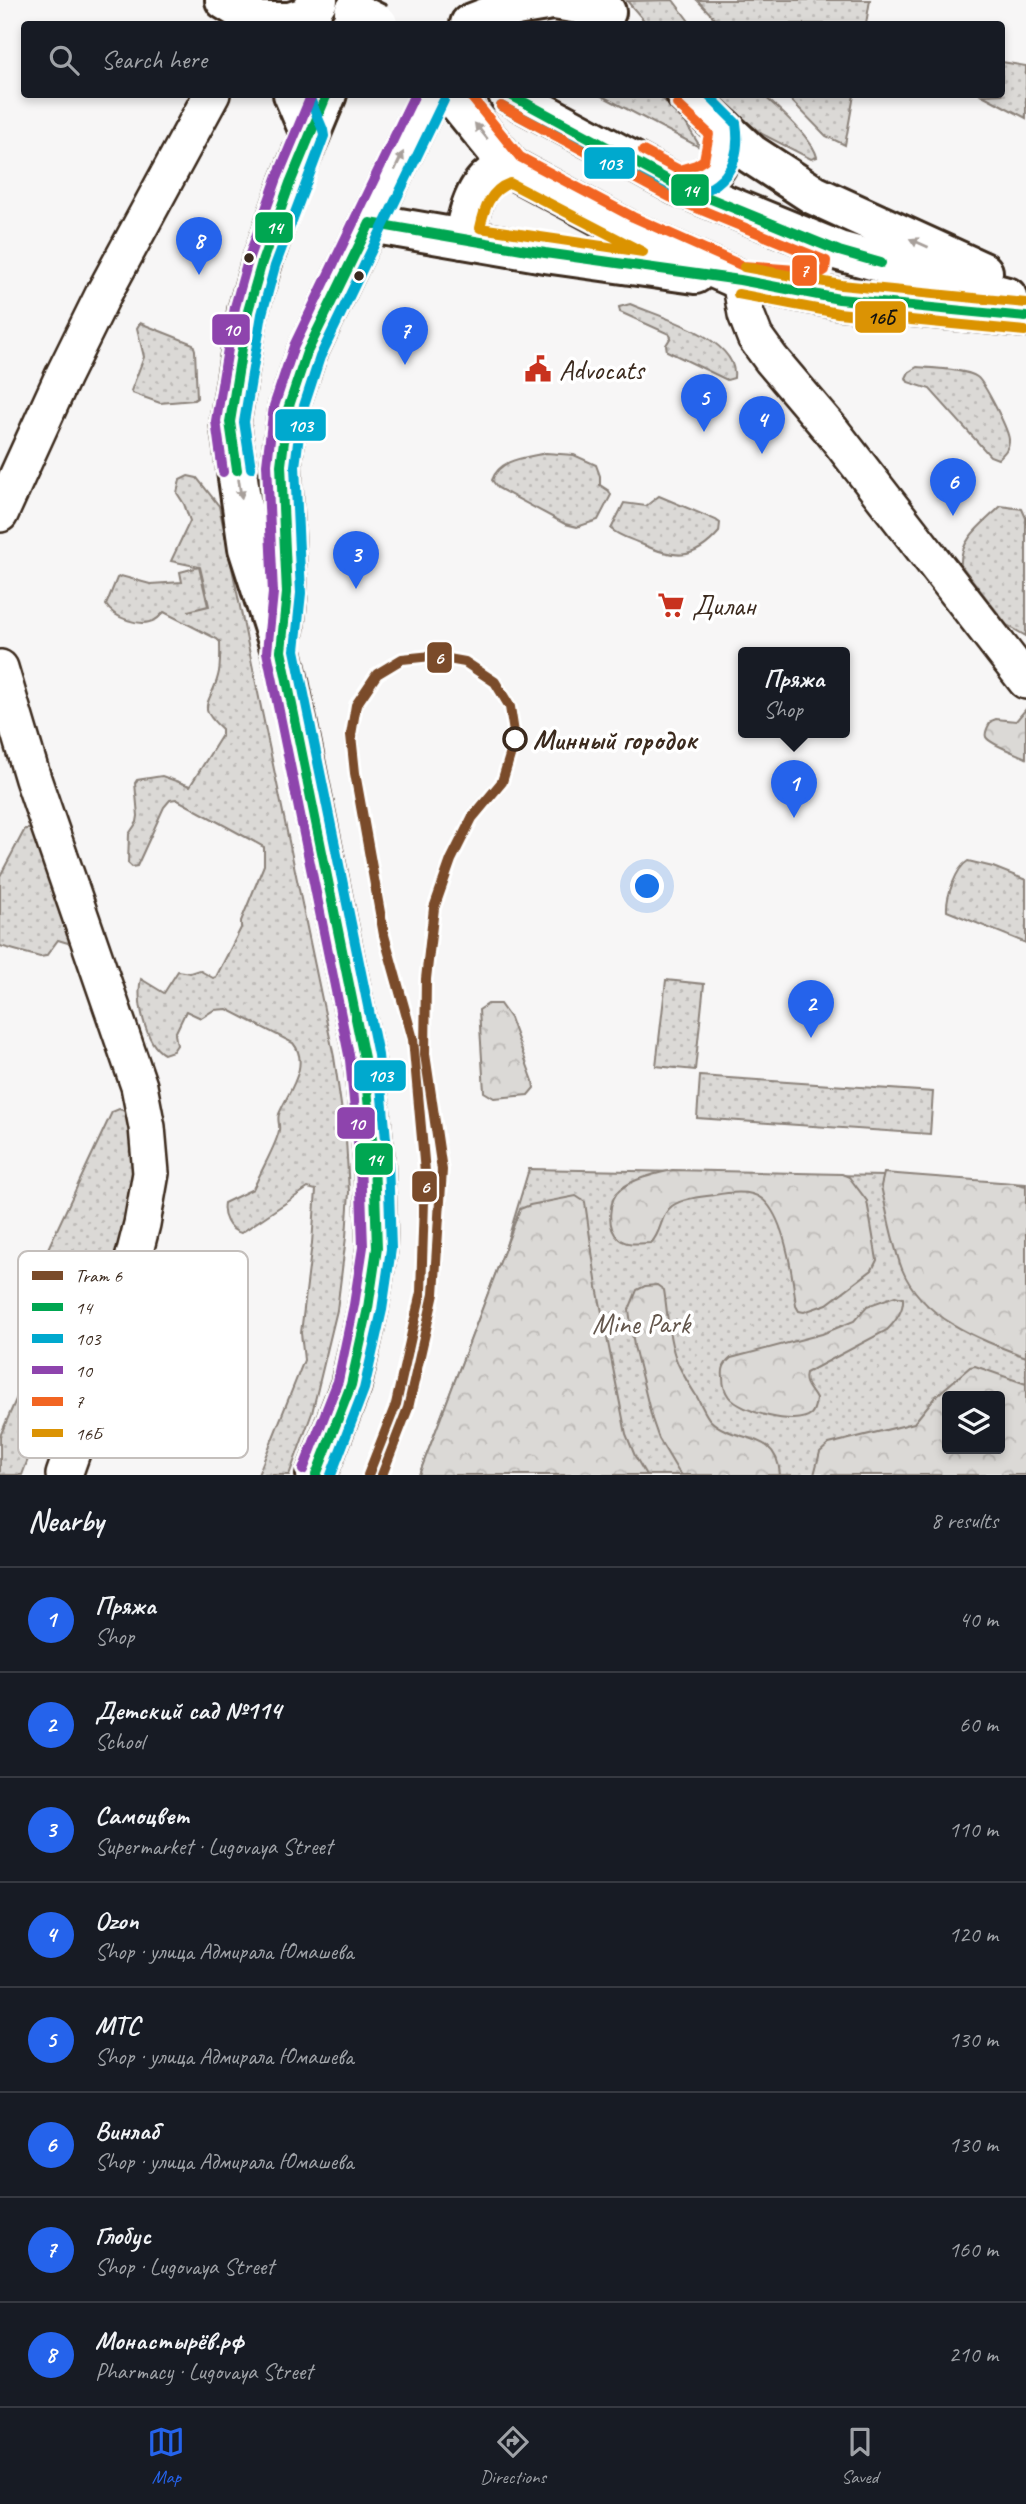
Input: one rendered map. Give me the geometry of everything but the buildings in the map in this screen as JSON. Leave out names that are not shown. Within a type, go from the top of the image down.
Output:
[{"type":"main road","points":[[293,21],[308,16],[318,0]]},
{"type":"main road","points":[[333,0],[372,21]]},
{"type":"main road","points":[[363,21],[374,0]]},
{"type":"main road","points":[[464,21],[476,0]]},
{"type":"main road","points":[[478,21],[516,6],[553,0],[608,12]]},
{"type":"main road","points":[[246,18],[279,21]]},
{"type":"main road","points":[[295,98],[310,134]]},
{"type":"main road","points":[[316,1475],[351,1385],[368,1308],[377,1248],[374,1160],[363,1058],[281,651],[248,548],[230,422],[248,311],[262,262],[325,98]]},
{"type":"main road","points":[[281,651],[287,593],[281,465],[288,410],[307,352],[428,98]]},
{"type":"main road","points":[[454,98],[511,168],[627,230],[740,280],[825,286],[837,280],[841,267],[839,251]]},
{"type":"main road","points":[[515,98],[677,185],[839,251],[1026,303]]},
{"type":"main road","points":[[690,98],[751,153],[814,195],[1026,291]]},
{"type":"main road","points":[[677,185],[697,181],[718,166],[722,154],[723,128]]},
{"type":"main road","points":[[463,239],[467,220],[479,191],[490,177],[511,168]]},
{"type":"main road","points":[[370,223],[545,254],[740,280],[839,299],[1026,317]]},
{"type":"street","points":[[0,514],[103,295],[210,98]]},
{"type":"street","points":[[740,280],[746,314],[755,337],[832,431],[1026,681]]},
{"type":"street","points":[[0,668],[33,779],[139,1086],[151,1173],[135,1251]]},
{"type":"street","points":[[64,1475],[70,1458]]},
{"type":"green space","points":[[673,0],[689,21],[644,21],[627,1]]},
{"type":"green space","points":[[697,0],[870,0],[866,21],[717,21]]},
{"type":"green space","points":[[1005,62],[1026,66],[1026,118],[988,98],[1005,98]]},
{"type":"green space","points":[[606,98],[662,98],[685,122],[701,148]]},
{"type":"green space","points":[[719,98],[766,98],[802,133],[817,157],[811,159],[762,134]]},
{"type":"green space","points":[[789,98],[853,98],[845,145],[826,136]]},
{"type":"green space","points":[[630,304],[711,340],[724,351],[732,364],[734,378],[727,380],[667,351],[666,345],[671,337],[669,334],[620,312],[619,307]]},
{"type":"green space","points":[[140,323],[193,344],[197,398],[160,403],[132,393],[144,357],[137,328]]},
{"type":"green space","points":[[917,367],[948,369],[977,377],[996,408],[1008,436],[1008,446],[998,459],[990,456],[930,389],[908,382],[906,378],[909,372]]},
{"type":"green space","points":[[546,453],[574,455],[596,465],[600,485],[611,495],[598,520],[577,527],[565,524],[498,488],[492,480],[507,463]]},
{"type":"green space","points":[[188,476],[197,478],[219,506],[334,1057],[346,1139],[349,1192],[337,1310],[312,1413],[289,1475],[258,1475],[304,1360],[301,1333],[316,1190],[308,1188],[241,1233],[229,1225],[225,1217],[224,1203],[253,1189],[278,1135],[279,1114],[299,1069],[298,1051],[293,1043],[227,1009],[214,1010],[201,1018],[186,1011],[175,1034],[177,1045],[173,1051],[164,1054],[152,1041],[141,1009],[141,979],[164,993],[178,971],[190,973],[199,970],[216,977],[241,928],[241,921],[264,865],[264,847],[176,799],[170,800],[164,807],[137,866],[132,867],[128,863],[129,834],[138,816],[137,780],[162,776],[190,786],[222,735],[222,729],[207,709],[219,672],[220,642],[164,612],[156,619],[143,623],[115,614],[106,605],[117,578],[121,576],[150,584],[182,582],[180,572],[199,567],[208,606],[188,611],[209,606],[200,567],[171,561],[190,521],[177,493],[180,480]]},
{"type":"green space","points":[[659,496],[716,520],[720,523],[719,532],[710,542],[692,553],[673,554],[621,536],[611,529],[624,503],[646,506]]},
{"type":"green space","points":[[1001,506],[1022,509],[1026,518],[1026,636],[1007,625],[961,565],[961,556],[968,539]]},
{"type":"green space","points":[[1026,709],[1026,758],[988,740],[986,735],[991,721],[1016,721]]},
{"type":"green space","points":[[25,829],[33,829],[72,936],[68,943],[58,940],[46,956],[40,957],[0,946],[0,876]]},
{"type":"green space","points":[[968,861],[1026,880],[1026,943],[947,911],[953,883]]},
{"type":"green space","points":[[666,980],[704,984],[695,1070],[656,1066]]},
{"type":"green space","points":[[488,1004],[500,1004],[510,1018],[533,1081],[534,1088],[528,1095],[494,1098],[484,1092],[479,1010]]},
{"type":"green space","points":[[700,1076],[933,1092],[930,1134],[697,1118]]},
{"type":"green space","points":[[119,1109],[128,1112],[135,1150],[133,1196],[128,1227],[120,1251],[47,1251],[112,1112]]},
{"type":"green space","name":"Mine Park","points":[[529,1169],[884,1176],[1026,1184],[1026,1475],[419,1475],[505,1249]]},
{"type":"green space","points":[[672,1170],[842,1174],[849,1177],[867,1201],[877,1260],[872,1270],[827,1304],[804,1312],[799,1311],[796,1306],[789,1260],[779,1225],[763,1200],[752,1194],[728,1193],[681,1201],[668,1210],[651,1243],[630,1243],[619,1239],[610,1221],[613,1199],[621,1189],[639,1179]]},
{"type":"green space","points":[[884,1173],[1026,1186],[1026,1357],[972,1335],[955,1325],[923,1301],[911,1286],[895,1249],[881,1186]]},
{"type":"green space","points":[[576,1196],[585,1202],[597,1287],[626,1434],[646,1475],[419,1475],[520,1209]]},
{"type":"green space","points":[[657,1285],[664,1290],[670,1337],[678,1364],[708,1418],[720,1428],[753,1439],[771,1450],[777,1460],[780,1475],[682,1475],[678,1471],[659,1439],[652,1419],[634,1346],[629,1310],[637,1290]]},
{"type":"green space","points":[[895,1296],[903,1298],[902,1307],[887,1330],[806,1373],[807,1384],[816,1399],[811,1414],[794,1419],[769,1416],[735,1403],[728,1395],[723,1371],[731,1358],[822,1334],[854,1321],[867,1306]]},
{"type":"green space","points":[[975,1366],[1026,1384],[1026,1475],[814,1475],[820,1452],[829,1444],[914,1423],[942,1391],[970,1367]]},
{"type":"green space","points":[[18,1395],[18,1458],[28,1458],[22,1475],[0,1475],[0,1436]]},
{"type":"tram line","name":"6","points":[[368,1475],[396,1404],[421,1292],[425,1172],[413,1039],[384,935],[355,773],[351,735],[356,705],[377,674],[402,659],[432,656],[465,662],[495,682],[510,707],[515,739],[502,782],[472,818],[451,860],[434,908],[426,979],[425,1054],[442,1170],[434,1294],[408,1408],[382,1475]]},
{"type":"transit line","name":"103","points":[[251,468],[244,422],[262,314],[275,266],[324,136],[310,98]]},
{"type":"transit line","name":"10","points":[[223,472],[216,421],[235,307],[249,257],[277,178],[310,98]]},
{"type":"transit line","name":"14","points":[[237,470],[230,422],[248,311],[290,183],[325,98]]},
{"type":"transit line","name":"10","points":[[303,1470],[338,1381],[354,1305],[363,1247],[360,1161],[350,1060],[267,652],[273,593],[267,464],[274,406],[294,346],[413,98]]},
{"type":"transit line","name":"7","points":[[472,98],[520,157],[633,217],[743,266],[822,272],[825,270],[826,261],[670,197],[501,106]]},
{"type":"transit line","name":"14","points":[[516,98],[677,185],[839,251],[881,263]]},
{"type":"transit line","name":"103","points":[[501,106],[677,199],[705,191],[725,176],[732,165],[736,153],[736,123],[711,98]]},
{"type":"transit line","name":"103","points":[[331,1475],[364,1389],[382,1310],[391,1249],[388,1160],[378,1055],[295,650],[301,593],[295,466],[302,412],[320,357],[444,100]]},
{"type":"transit line","name":"7","points":[[643,151],[679,170],[704,160],[709,134],[677,104]]},
{"type":"transit line","name":"16Б","points":[[510,183],[643,252],[480,228],[486,207],[493,195],[510,183]]},
{"type":"transit line","name":"14","points":[[316,1475],[351,1385],[368,1308],[377,1248],[374,1160],[364,1058],[281,651],[287,593],[281,465],[288,409],[307,352],[370,223],[545,253],[740,280],[839,299],[1026,317]]},
{"type":"transit line","name":"16Б","points":[[744,267],[841,285],[1026,303]]},
{"type":"transit line","name":"16Б","points":[[738,294],[838,313],[1025,331]]},
{"type":"place","name":"Монастырёв.рф","points":[[199,275]]},
{"type":"place","name":"Глобус","points":[[405,365]]},
{"type":"place","name":"Advocats","points":[[538,369]]},
{"type":"place","name":"МТС","points":[[704,432]]},
{"type":"place","name":"Ozon","points":[[762,454]]},
{"type":"place","name":"Винлаб","points":[[953,516]]},
{"type":"place","name":"Самоцвет","points":[[356,589]]},
{"type":"place","name":"Дилан","points":[[671,605]]},
{"type":"place","name":"Минный городок","points":[[515,739]]},
{"type":"place","name":"Пряжа","points":[[794,818]]},
{"type":"place","name":"Детский сад №114","points":[[811,1038]]}]
